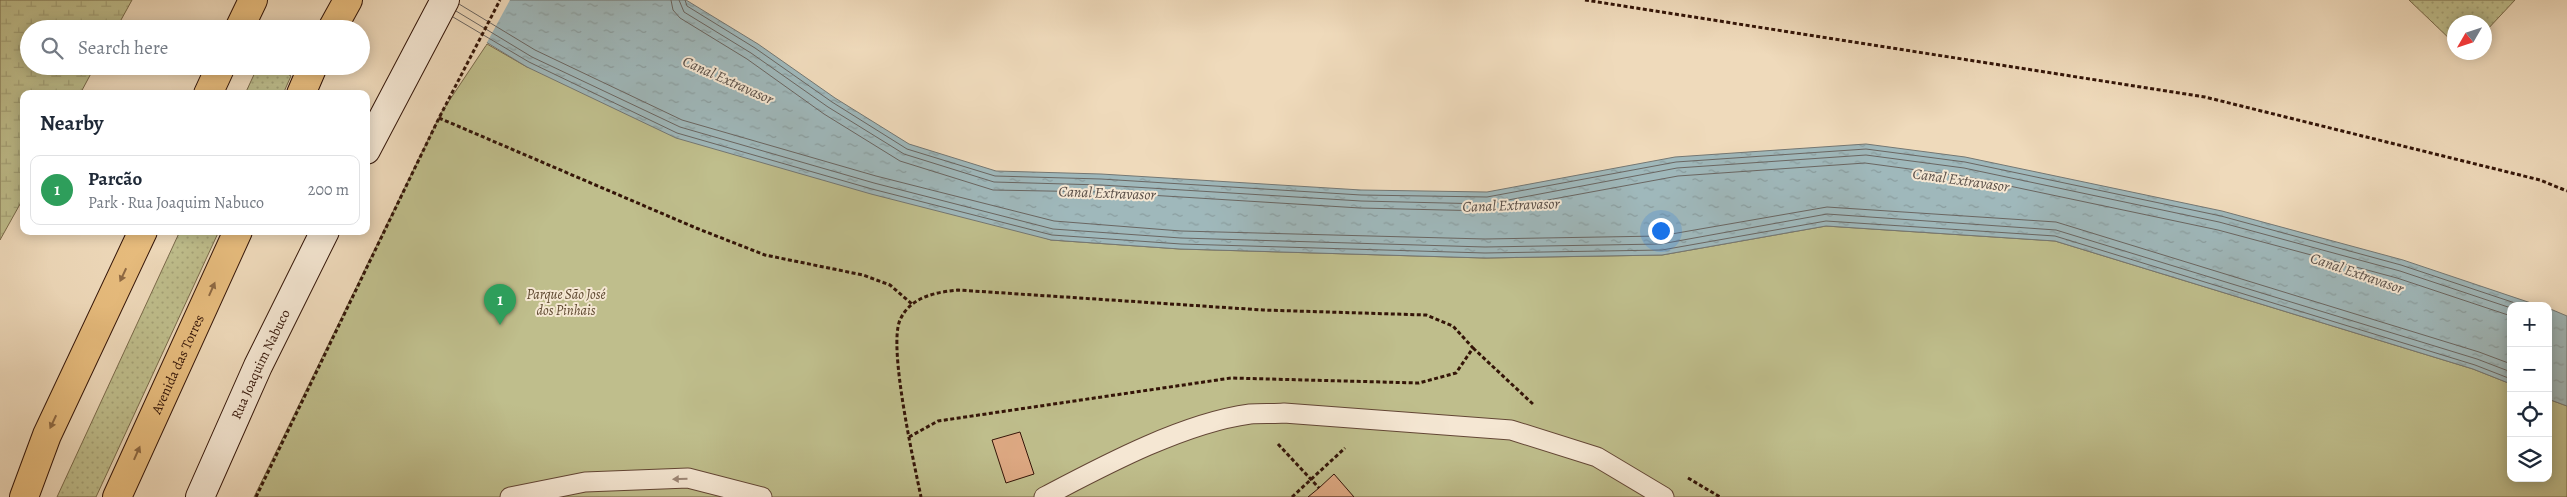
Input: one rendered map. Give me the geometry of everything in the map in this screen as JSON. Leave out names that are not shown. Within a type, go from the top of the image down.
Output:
[{"type":"highway","points":[[337,20],[348,0]]},
{"type":"highway","points":[[210,90],[217,75]]},
{"type":"highway","points":[[303,90],[309,75]]},
{"type":"highway","points":[[24,497],[48,435],[142,235]]},
{"type":"highway","name":"Avenida das Torres","points":[[117,497],[236,235]]},
{"type":"main road","points":[[370,142],[445,0]]},
{"type":"main road","name":"Rua Joaquim Nabuco","points":[[200,497],[258,366],[323,235]]},
{"type":"lane","points":[[1044,497],[1105,465],[1200,426],[1250,414],[1284,413],[1511,430],[1597,457],[1664,497]]},
{"type":"lane","points":[[510,497],[585,482],[688,478],[762,497]]},
{"type":"path","points":[[256,497],[439,117],[500,0]]},
{"type":"path","points":[[1584,0],[2205,97],[2540,180],[2567,191]]},
{"type":"path","points":[[439,117],[696,228],[765,255],[863,275],[890,285],[912,304]]},
{"type":"path","points":[[909,437],[938,421],[1231,378],[1419,383],[1456,373],[1473,348],[1452,326],[1426,315],[1263,310],[958,290],[934,293],[912,304],[899,320],[896,351],[909,437],[921,497]]},
{"type":"path","points":[[1250,414],[1319,488]]},
{"type":"path","points":[[1292,497],[1376,421]]},
{"type":"green space","points":[[0,0],[132,0],[121,20],[20,20],[20,75],[90,75],[82,90],[20,90],[20,204],[0,240]]},
{"type":"green space","points":[[2409,0],[2515,0],[2492,25],[2492,15],[2447,15],[2447,36]]},
{"type":"green space","name":"Parque São José dos Pinhais","points":[[487,44],[527,67],[1051,240],[1180,249],[1485,258],[1662,255],[1826,226],[2055,241],[2473,369],[2507,382],[2507,482],[2552,482],[2552,400],[2567,406],[2567,497],[254,497],[441,113]]},
{"type":"green space","points":[[254,75],[291,76],[285,90],[247,90]]},
{"type":"green space","points":[[178,235],[217,235],[96,497],[57,497]]},
{"type":"water","name":"Canal Extravasor","points":[[417,0],[686,0],[758,44],[835,98],[909,144],[996,171],[1101,174],[1361,190],[1487,192],[1675,157],[1866,144],[1965,157],[2222,211],[2403,260],[2528,302],[2507,302],[2507,382],[2473,369],[2055,241],[1826,226],[1662,255],[1485,258],[1180,249],[1051,240],[871,194],[676,138],[527,67]]},
{"type":"water","points":[[2552,310],[2567,316],[2567,406],[2552,400]]},
{"type":"pier","points":[[414,0],[510,0],[485,46]]},
{"type":"building","points":[[1020,432],[1034,474],[1006,483],[992,440]]},
{"type":"building","points":[[1334,474],[1354,497],[1308,497],[1319,488]]},
{"type":"place","name":"Parcão","points":[[500,325]]}]
